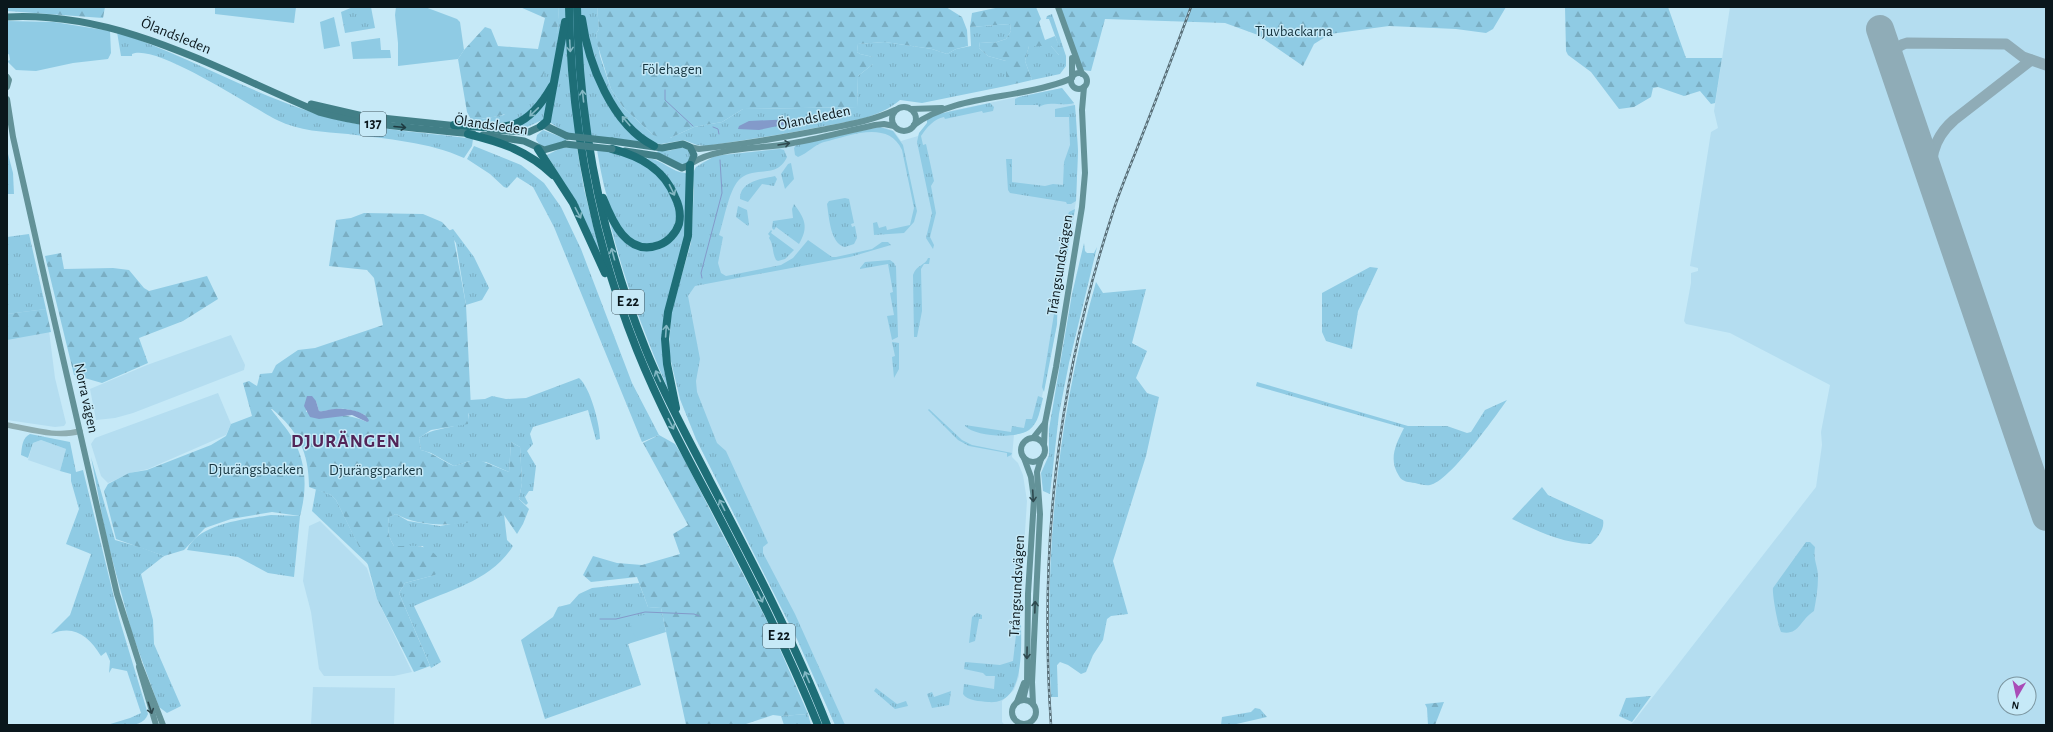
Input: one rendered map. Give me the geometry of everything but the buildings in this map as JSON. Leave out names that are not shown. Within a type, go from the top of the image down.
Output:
[{"type":"highway","points":[[538,128],[544,124],[548,115],[568,7]]},
{"type":"highway","name":"E 22","points":[[568,7],[571,68],[585,173],[600,240],[623,314],[640,358],[667,417],[762,600],[817,725]]},
{"type":"highway","points":[[579,7],[589,53],[604,90],[628,124],[640,136],[654,146]]},
{"type":"highway","name":"E 22","points":[[579,7],[582,93],[594,173],[604,220],[631,311],[660,383],[769,596],[828,725]]},
{"type":"highway","points":[[454,125],[497,128],[513,125],[525,120],[541,104],[555,80]]},
{"type":"highway","points":[[468,134],[496,141],[523,152],[558,180]]},
{"type":"highway","points":[[594,173],[612,220],[626,239],[636,246],[647,248],[661,244],[672,235],[679,224],[680,217],[677,201],[669,184],[659,172],[647,162],[612,145]]},
{"type":"highway","points":[[536,146],[583,223],[623,314]]},
{"type":"highway","points":[[680,424],[669,379],[665,339],[668,312],[688,236],[691,164]]},
{"type":"main road","points":[[1058,7],[1082,74],[1086,79],[1084,86],[1080,89],[1074,88],[1072,78],[1073,63],[1071,45]]},
{"type":"main road","name":"Ölandsleden","points":[[8,17],[54,18],[92,23],[132,33],[161,43],[319,112],[366,123],[524,141],[547,150],[565,144],[654,146],[666,148],[683,144],[699,150],[768,141],[858,122],[881,116],[903,107],[912,111],[923,113],[936,109],[951,108]]},
{"type":"main road","points":[[1072,78],[1077,74],[1082,74]]},
{"type":"main road","points":[[7,77],[9,80],[7,87]]},
{"type":"main road","name":"Ölandsleden","points":[[282,96],[304,103],[363,116],[512,132],[548,126],[560,134],[567,136],[658,156],[682,168],[699,158],[715,153],[788,144],[875,125],[884,124],[894,126],[904,131],[930,115],[951,108],[1042,88],[1072,78]]},
{"type":"main road","name":"Ölandsleden","points":[[1042,88],[1063,86],[1074,88]]},
{"type":"main road","name":"Trångsundsvägen","points":[[1044,444],[1045,423],[1056,367],[1082,207],[1085,151],[1082,110],[1084,86]]},
{"type":"main road","name":"Trångsundsvägen","points":[[1074,88],[1082,110]]},
{"type":"main road","name":"Norra vägen","points":[[7,99],[14,137],[117,594],[139,664],[163,725]]},
{"type":"main road","points":[[894,126],[892,120],[895,110]]},
{"type":"main road","points":[[912,111],[915,116],[914,125]]},
{"type":"main road","name":"Norra vägen","points":[[7,116],[14,137]]},
{"type":"main road","name":"Ölandsleden","points":[[536,146],[532,136],[538,128]]},
{"type":"main road","points":[[690,147],[694,155],[691,164]]},
{"type":"main road","name":"Trångsundsvägen","points":[[1033,438],[1045,423]]},
{"type":"main road","points":[[1028,439],[1038,439],[1044,444],[1045,452],[1041,459],[1031,462],[1024,458],[1021,450],[1022,445],[1028,439]]},
{"type":"main road","name":"Trångsundsvägen","points":[[1020,701],[1026,668],[1034,499],[1031,477],[1024,458]]},
{"type":"main road","name":"Trångsundsvägen","points":[[1033,704],[1033,660],[1040,514],[1037,472],[1041,459]]},
{"type":"main road","name":"Trångsundsvägen","points":[[1033,660],[1036,710]]},
{"type":"main road","name":"Norra vägen","points":[[139,664],[139,671],[156,725]]},
{"type":"main road","points":[[1020,701],[1033,704],[1036,710],[1034,722],[1019,724],[1014,718],[1012,712],[1020,701]]},
{"type":"street","points":[[7,425],[58,434],[71,434],[80,431]]},
{"type":"shaded area","points":[[1730,7],[2046,7],[2046,725],[1631,725],[1816,487],[1822,445],[1821,432],[1830,385],[1730,333],[1686,324],[1684,321],[1691,283],[1691,273],[1698,271],[1698,268],[1690,266],[1711,132],[1718,128],[1714,111]]},
{"type":"shaded area","points":[[1062,88],[1074,103],[1076,116],[1078,151],[1076,201],[1059,299],[1057,324],[1038,416],[1029,430],[1014,434],[1012,457],[1018,463],[1023,475],[1027,501],[1020,609],[1019,676],[1014,690],[1002,701],[1002,722],[1005,725],[835,725],[797,639],[696,439],[680,399],[681,278],[691,243],[694,190],[693,173],[696,167],[703,162],[723,155],[774,149],[873,128],[887,128],[894,131],[901,141],[918,136],[927,123],[927,119],[950,111]]},
{"type":"shaded area","points":[[815,118],[759,130],[738,129],[739,126],[749,121]]},
{"type":"shaded area","points":[[7,242],[47,315],[55,378],[66,423],[64,426],[55,427],[7,420]]},
{"type":"shaded area","points":[[231,335],[245,365],[244,370],[133,413],[115,418],[96,420],[90,389],[147,365]]},
{"type":"shaded area","points":[[218,393],[231,424],[226,435],[148,469],[130,473],[108,483],[101,476],[91,444],[95,438]]},
{"type":"shaded area","points":[[307,396],[312,396],[316,401],[319,411],[333,409],[349,410],[364,415],[369,421],[367,422],[352,415],[319,419],[310,417],[304,406]]},
{"type":"shaded area","points":[[41,440],[66,449],[60,471],[28,460],[33,443]]},
{"type":"shaded area","points":[[320,521],[367,568],[377,599],[412,672],[394,676],[324,676],[319,669],[311,612],[303,581],[309,526]]},
{"type":"shaded area","points":[[313,687],[395,688],[394,725],[311,725]]},
{"type":"green space","points":[[7,7],[105,7],[103,18],[7,11]]},
{"type":"green space","points":[[215,7],[296,7],[294,23],[215,14]]},
{"type":"green space","points":[[353,7],[371,7],[375,28],[345,33],[341,12]]},
{"type":"green space","points":[[396,7],[425,7],[457,19],[460,22],[464,50],[458,59],[398,66],[398,43],[395,15]]},
{"type":"green space","points":[[520,7],[559,7],[554,50],[549,64],[533,90],[520,104],[505,114],[481,119],[478,125],[474,125],[467,112],[458,59],[464,50],[485,27],[491,29],[498,46],[538,49],[545,18]]},
{"type":"green space","points":[[559,7],[597,7],[599,29],[596,34],[600,56],[611,89],[623,107],[653,135],[670,138],[694,127],[722,122],[743,109],[857,107],[858,76],[873,64],[873,57],[857,52],[858,44],[885,42],[932,49],[947,54],[956,49],[971,46],[970,27],[1010,24],[1011,31],[1006,39],[994,43],[980,42],[979,48],[988,56],[1006,61],[1006,86],[922,103],[900,100],[883,111],[864,118],[706,146],[697,145],[684,140],[661,144],[566,133],[551,123],[540,121],[523,129],[478,125],[481,119],[504,115],[557,32]]},
{"type":"green space","name":"Fölehagen","points":[[597,7],[946,7],[962,17],[967,30],[968,46],[956,49],[947,54],[932,49],[885,42],[858,44],[857,52],[873,57],[873,64],[858,76],[857,107],[743,109],[722,122],[694,127],[670,138],[662,138],[653,135],[623,107],[611,89],[597,43],[596,34],[599,29]]},
{"type":"green space","points":[[1000,7],[1036,7],[1041,19],[1039,22],[1045,40],[1055,36],[1063,55],[1059,55],[1051,46],[1029,46],[1025,61],[1032,80],[1006,86],[1006,61],[988,56],[979,48],[980,42],[994,43],[1006,39],[1011,31],[1010,24],[970,27],[972,13]]},
{"type":"green space","name":"Tjuvbackarna","points":[[1058,7],[1506,7],[1493,29],[1486,33],[1456,29],[1389,26],[1330,34],[1314,44],[1303,66],[1258,35],[1225,23],[1105,19],[1091,71],[1081,70]]},
{"type":"green space","points":[[1565,7],[1668,7],[1686,58],[1722,58],[1715,103],[1711,104],[1700,91],[1684,96],[1658,87],[1653,88],[1651,97],[1634,107],[1619,109],[1591,72],[1568,55],[1566,51]]},
{"type":"green space","points":[[1052,14],[1066,56],[1066,66],[1060,74],[1032,80],[1025,61],[1029,46],[1051,46],[1059,55],[1062,55],[1049,19],[1046,19],[1047,16]]},
{"type":"green space","points":[[334,17],[340,46],[324,49],[320,22]]},
{"type":"green space","points":[[7,21],[54,22],[110,31],[111,53],[108,59],[73,63],[36,71],[16,70],[7,61],[10,60],[9,54],[7,55]]},
{"type":"green space","points":[[117,32],[308,111],[369,126],[473,139],[472,146],[464,158],[437,148],[408,142],[330,133],[294,127],[277,120],[204,78],[161,58],[144,53],[132,54],[132,56],[121,56]]},
{"type":"green space","points":[[380,38],[381,50],[390,50],[391,58],[353,59],[351,42]]},
{"type":"green space","points":[[1062,88],[1074,103],[1047,104],[1039,107],[1038,105],[1015,105],[1015,99],[1019,97]]},
{"type":"green space","points":[[990,103],[994,107],[993,111],[983,113],[982,111],[945,119],[944,117],[940,118],[931,124],[921,136],[923,145],[926,144],[934,181],[931,186],[936,213],[930,237],[934,245],[933,249],[926,238],[932,213],[917,142],[919,133],[927,123],[927,119],[934,115]]},
{"type":"green space","points":[[1075,105],[1078,151],[1076,201],[1071,204],[1067,204],[1066,202],[1010,193],[1008,190],[1006,159],[1012,159],[1012,182],[1045,186],[1053,184],[1063,185],[1064,162],[1070,145],[1069,117],[1055,117],[1055,109]]},
{"type":"green space","points":[[880,127],[893,131],[903,145],[917,211],[914,222],[904,233],[874,235],[873,223],[877,222],[879,228],[886,226],[887,230],[910,225],[914,208],[902,150],[896,141],[887,135],[878,132],[867,132],[820,143],[798,157],[795,155],[794,148],[797,144]]},
{"type":"green space","points":[[543,130],[566,139],[566,142],[549,146],[540,145],[536,140],[537,135]]},
{"type":"green space","points":[[474,146],[521,165],[544,183],[561,207],[581,249],[632,383],[659,435],[642,442],[554,227],[533,187],[517,177],[507,188],[504,187],[490,174],[467,159]]},
{"type":"green space","points":[[561,148],[577,148],[584,189],[600,254],[572,196],[547,155]]},
{"type":"green space","points":[[685,148],[689,151],[691,158],[686,164],[679,163],[657,153],[658,150],[668,151]]},
{"type":"green space","points":[[780,149],[784,150],[787,157],[783,164],[772,170],[753,173],[741,178],[733,189],[719,235],[723,237],[718,263],[721,273],[726,276],[781,265],[793,258],[808,240],[832,257],[872,249],[882,242],[888,242],[891,245],[850,257],[695,286],[688,296],[700,359],[696,381],[697,392],[717,443],[726,451],[768,543],[763,547],[763,553],[795,614],[845,725],[835,725],[797,639],[696,439],[680,399],[669,353],[671,313],[691,243],[694,190],[693,173],[696,167],[713,157]]},
{"type":"green space","points":[[7,150],[13,173],[14,194],[7,194]]},
{"type":"green space","points":[[597,150],[621,154],[639,160],[660,177],[667,187],[676,208],[676,219],[673,229],[666,237],[655,243],[643,244],[632,240],[623,232],[617,223],[609,203],[603,182]]},
{"type":"green space","points":[[649,158],[659,161],[676,171],[686,173],[686,231],[669,296],[668,389],[635,305],[609,219],[620,238],[657,249],[683,220],[655,164],[647,159]]},
{"type":"green space","points":[[791,163],[794,179],[785,189],[781,174],[788,164]]},
{"type":"green space","points":[[775,176],[777,179],[774,186],[762,184],[748,202],[740,199],[741,193],[748,185],[758,180]]},
{"type":"green space","points":[[845,198],[849,199],[854,223],[851,224],[852,227],[855,226],[857,238],[854,244],[845,247],[836,241],[833,235],[827,204],[829,201]]},
{"type":"green space","points":[[794,204],[801,214],[805,228],[799,244],[776,227],[774,230],[772,228],[773,221],[793,218],[792,209]]},
{"type":"green space","points":[[738,206],[747,210],[748,226],[736,217]]},
{"type":"green space","points":[[1075,209],[1061,292],[1059,302],[1057,302],[1057,279],[1067,217],[1069,212]]},
{"type":"green space","name":"Djurängsparken","points":[[364,213],[423,214],[442,222],[453,234],[466,305],[471,408],[468,415],[468,424],[431,430],[419,438],[421,450],[430,453],[454,466],[479,460],[509,472],[511,442],[520,447],[522,483],[519,499],[529,509],[517,534],[504,515],[478,521],[449,524],[421,523],[396,514],[389,517],[388,532],[394,546],[422,547],[433,552],[442,564],[435,575],[405,583],[399,593],[430,666],[414,672],[377,599],[368,565],[336,500],[331,495],[309,487],[307,463],[300,443],[289,426],[272,409],[291,435],[298,448],[301,458],[305,487],[300,516],[272,512],[231,519],[205,528],[184,550],[164,556],[116,539],[104,491],[108,484],[129,473],[147,470],[211,445],[226,436],[231,424],[252,416],[243,383],[249,381],[257,386],[260,374],[272,373],[276,365],[298,350],[315,348],[383,325],[374,278],[367,270],[329,266],[336,220],[351,218]],"holes":[[[306,399],[316,401],[319,411],[334,409],[351,410],[365,415],[367,422],[345,415],[306,412]]]},
{"type":"green space","points":[[453,229],[474,257],[489,288],[482,300],[466,305],[456,243],[448,231]]},
{"type":"green space","points":[[771,230],[771,233],[794,250],[785,259],[778,261],[776,260],[772,243],[769,238],[770,236],[768,234]]},
{"type":"green space","points":[[29,234],[46,309],[7,314],[7,237]]},
{"type":"green space","points":[[1084,243],[1085,251],[1087,253],[1094,253],[1097,247],[1069,363],[1059,414],[1050,494],[1043,491],[1041,473],[1049,455],[1049,429],[1072,294]]},
{"type":"green space","points":[[61,253],[64,269],[113,268],[129,270],[144,288],[149,291],[207,276],[218,299],[183,321],[139,338],[148,363],[102,383],[74,375],[45,256]]},
{"type":"green space","points":[[928,258],[930,258],[929,264],[924,264],[921,269],[922,311],[917,337],[914,337],[913,275],[916,269]]},
{"type":"green space","points":[[890,260],[896,267],[898,337],[892,340],[887,316],[894,315],[890,293],[893,292],[888,264],[860,269],[865,262]]},
{"type":"green space","points":[[1370,267],[1378,268],[1358,311],[1352,349],[1326,341],[1322,332],[1322,293]]},
{"type":"green space","points":[[1096,282],[1103,293],[1146,289],[1132,343],[1147,351],[1136,378],[1147,393],[1159,397],[1146,456],[1113,561],[1128,614],[1111,616],[1107,619],[1103,640],[1093,655],[1086,672],[1081,674],[1068,665],[1060,662],[1057,665],[1058,697],[1051,697],[1049,645],[1050,592],[1056,488],[1072,384]]},
{"type":"green space","points":[[46,309],[51,332],[7,340],[7,314]]},
{"type":"green space","points":[[1054,314],[1057,315],[1057,324],[1044,392],[1042,387]]},
{"type":"green space","points":[[892,342],[899,343],[899,369],[894,378],[892,357],[895,356]]},
{"type":"green space","points":[[579,378],[587,389],[594,406],[600,432],[600,439],[596,440],[588,410],[533,427],[530,434],[533,444],[527,451],[536,466],[533,491],[529,491],[525,497],[528,503],[526,505],[519,499],[522,483],[520,447],[511,442],[509,472],[486,462],[470,461],[454,466],[431,453],[421,450],[419,438],[425,434],[468,420],[470,400],[485,399],[492,396],[506,399],[526,398]]},
{"type":"green space","points":[[1257,382],[1408,426],[1447,426],[1467,433],[1471,432],[1485,410],[1507,400],[1460,461],[1438,481],[1427,485],[1404,481],[1400,478],[1396,470],[1394,464],[1394,452],[1404,428],[1256,386]]},
{"type":"green space","points":[[1038,396],[1043,398],[1037,420],[1029,430],[1023,433],[996,436],[978,433],[965,426],[1011,432],[1012,426],[1024,428],[1026,419],[1032,419]]},
{"type":"green space","points":[[929,409],[962,440],[972,445],[1012,453],[1011,455],[1007,457],[1007,453],[969,446],[958,440],[928,410]]},
{"type":"green space","points":[[30,434],[70,442],[76,472],[83,470],[119,618],[148,714],[145,719],[136,724],[107,725],[141,713],[127,671],[112,668],[109,673],[110,661],[106,652],[101,656],[86,638],[74,631],[59,631],[51,634],[70,615],[91,554],[66,544],[79,509],[71,481],[71,474],[60,471],[66,449],[41,440],[33,443],[28,458],[21,455],[24,440]]},
{"type":"green space","points":[[659,435],[675,444],[683,457],[772,631],[808,714],[781,716],[773,715],[743,725],[686,725],[661,608],[648,607],[637,577],[591,582],[583,575],[593,556],[617,563],[642,565],[680,554],[673,534],[688,525],[643,443]]},
{"type":"green space","points":[[91,457],[115,540],[164,556],[141,574],[153,620],[154,644],[181,706],[167,713],[159,707],[132,633],[106,536]]},
{"type":"green space","points":[[1542,487],[1548,495],[1603,520],[1602,530],[1591,544],[1560,539],[1540,532],[1512,519]]},
{"type":"green space","points":[[316,489],[331,495],[336,500],[368,564],[312,511]]},
{"type":"green space","points":[[396,514],[408,521],[440,526],[504,514],[507,540],[513,546],[504,558],[481,576],[455,589],[414,606],[441,662],[431,668],[399,593],[405,583],[435,575],[423,546],[394,546],[392,543],[388,532],[388,524],[389,517]]},
{"type":"green space","points":[[271,515],[300,516],[294,577],[268,573],[238,557],[187,550],[193,541],[201,534],[212,528],[236,521]]},
{"type":"green space","points":[[1806,542],[1810,542],[1815,547],[1818,577],[1814,611],[1799,627],[1792,632],[1781,632],[1773,597],[1773,588]]},
{"type":"green space","points":[[639,583],[648,607],[661,608],[666,632],[628,644],[641,685],[545,719],[521,640],[553,617],[558,607],[570,604],[579,594],[592,588]]},
{"type":"green space","points":[[1019,609],[1021,610],[1020,668],[1016,682],[1010,693],[1001,700],[988,702],[967,698],[963,694],[964,684],[994,689],[995,676],[986,676],[983,673],[964,669],[965,662],[1000,665],[1013,661]]},
{"type":"green space","points":[[977,613],[982,615],[982,619],[979,619],[975,641],[969,643],[972,617]]},
{"type":"green space","points":[[648,614],[660,615],[661,626],[650,635],[636,637],[632,632],[630,618]]},
{"type":"green space","points":[[876,688],[897,704],[906,701],[908,706],[895,709],[874,691]]},
{"type":"green space","points":[[951,691],[949,705],[932,708],[927,694],[932,692],[934,697]]},
{"type":"green space","points":[[1651,696],[1632,722],[1619,716],[1626,698]]},
{"type":"green space","points":[[1444,702],[1435,725],[1428,725],[1427,708],[1425,704]]},
{"type":"green space","points":[[1255,708],[1260,709],[1267,717],[1232,725],[1221,725],[1222,717],[1251,712]]},
{"type":"green space","points":[[808,714],[811,725],[784,725],[781,716]]},
{"type":"waterway","points":[[665,90],[665,100],[693,126]]},
{"type":"waterway","points":[[713,127],[718,129],[719,134]]},
{"type":"waterway","points":[[702,278],[701,273],[722,193],[720,160]]},
{"type":"waterway","points":[[600,619],[616,619],[645,612],[694,614],[699,616]]},
{"type":"taxiway","points":[[1894,69],[1894,53],[1896,49],[1907,43],[2006,44],[2023,57],[2046,65]]},
{"type":"taxiway","points":[[1934,189],[1932,179],[1932,160],[1936,143],[1947,127],[2031,60]]},
{"type":"runway","points":[[1880,29],[2046,517]]},
{"type":"railway","points":[[1051,725],[1048,659],[1048,595],[1056,467],[1065,404],[1093,278],[1115,206],[1191,7]]},
{"type":"district","name":"DJURÄNGEN","points":[[346,441]]},
{"type":"park label","name":"Djurängsbacken","points":[[256,469]]}]
